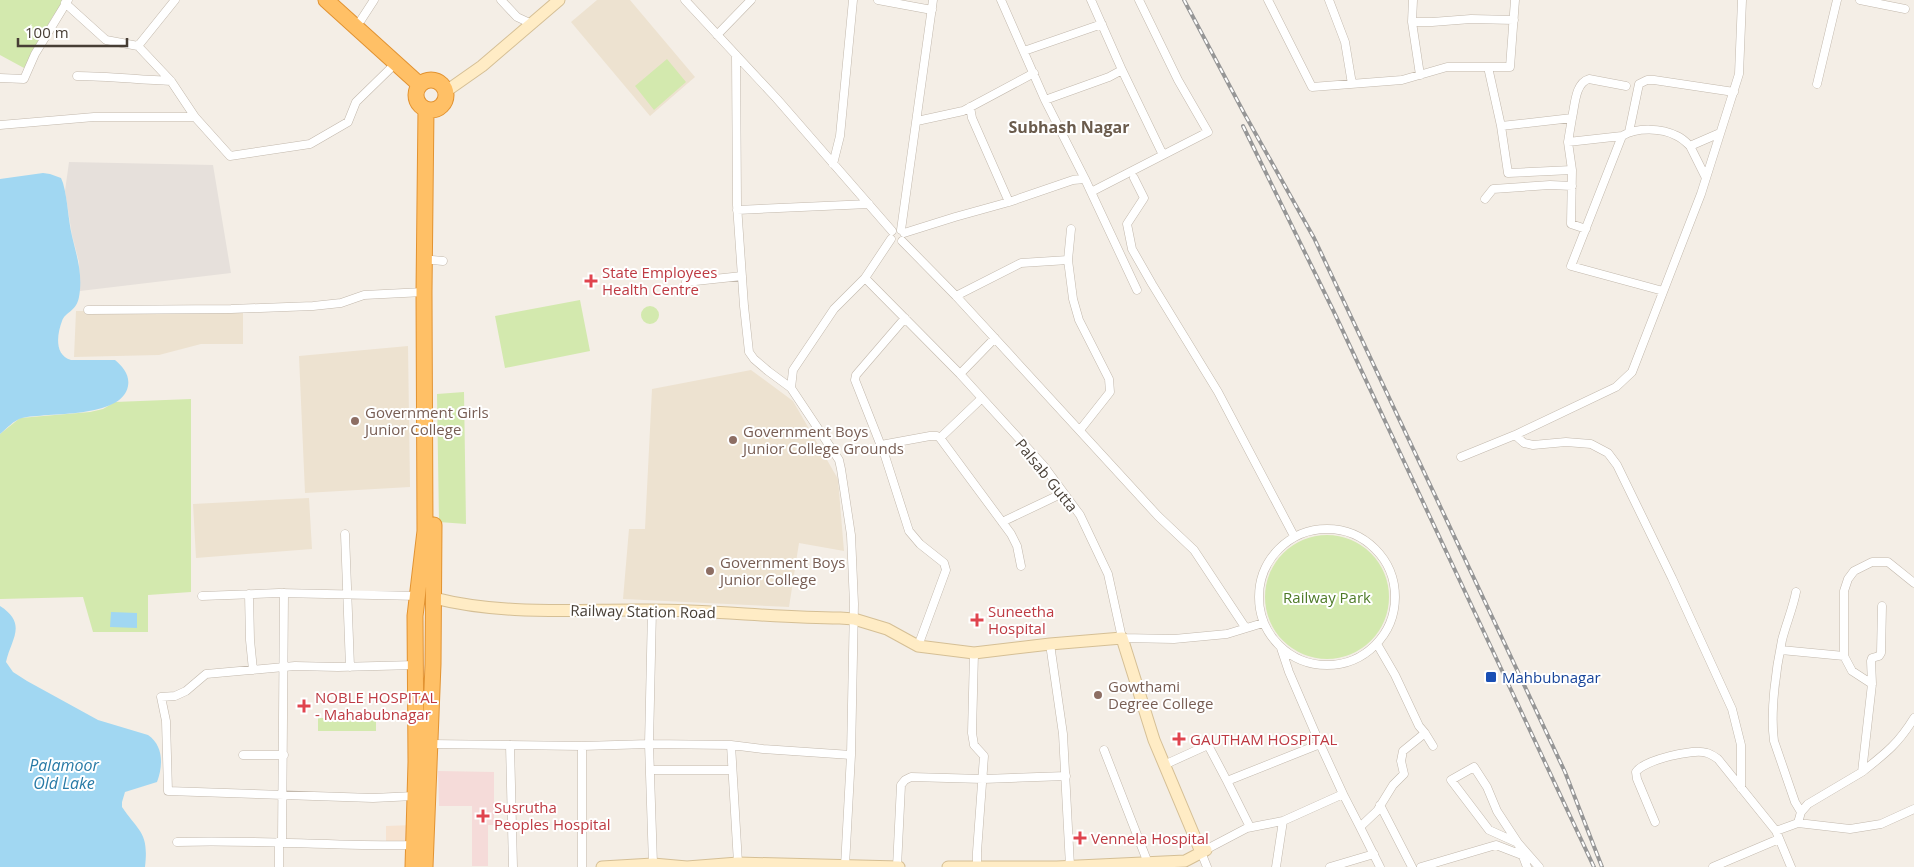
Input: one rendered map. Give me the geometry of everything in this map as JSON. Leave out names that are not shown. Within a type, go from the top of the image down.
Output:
[{"type":"highway","points":[[326,0],[422,83],[438,82],[444,88],[445,100],[431,109]]},
{"type":"highway","points":[[337,0],[410,65],[422,83]]},
{"type":"highway","points":[[422,83],[418,89],[417,99],[422,106],[431,109]]},
{"type":"highway","points":[[425,867],[433,664],[438,261],[431,109]]},
{"type":"highway","points":[[413,867],[417,595],[425,531],[424,292],[431,109]]},
{"type":"street","points":[[138,46],[175,0]]},
{"type":"street","points":[[361,20],[374,0]]},
{"type":"street","points":[[501,0],[517,17],[532,24]]},
{"type":"street","points":[[445,92],[482,66],[559,0]]},
{"type":"street","points":[[685,0],[868,204],[956,296],[1158,516],[1194,550],[1245,627]]},
{"type":"street","points":[[717,35],[751,0]]},
{"type":"street","points":[[833,164],[840,136],[853,0]]},
{"type":"street","points":[[878,0],[932,10]]},
{"type":"street","points":[[792,388],[793,370],[834,309],[865,278],[898,235],[917,121],[933,0]]},
{"type":"street","points":[[1001,0],[1045,100],[1085,179],[1137,290]]},
{"type":"street","points":[[1091,0],[1122,70],[1164,155]]},
{"type":"street","points":[[1091,192],[1208,132],[1178,80],[1139,0]]},
{"type":"street","points":[[1268,0],[1312,87],[1402,80],[1447,67],[1510,66],[1515,0]]},
{"type":"street","points":[[1329,0],[1345,42],[1352,84]]},
{"type":"street","points":[[1414,0],[1412,22],[1420,75]]},
{"type":"street","points":[[1461,457],[1515,435],[1616,387],[1632,372],[1706,178],[1734,92],[1739,74],[1742,0]]},
{"type":"street","points":[[1817,84],[1837,0]]},
{"type":"street","points":[[1860,0],[1905,9]]},
{"type":"street","points":[[0,78],[24,79],[35,54],[66,2],[106,40],[138,46],[171,81],[195,117],[230,156],[310,144],[348,122],[356,102],[397,62]]},
{"type":"street","points":[[1412,22],[1471,19],[1514,20]]},
{"type":"street","points":[[1024,51],[1102,24]]},
{"type":"street","points":[[736,55],[737,210],[749,352],[754,360],[792,388],[839,460],[850,535],[854,619],[851,756],[845,866]]},
{"type":"street","points":[[1488,67],[1501,126],[1508,173],[1572,170]]},
{"type":"street","points":[[1045,100],[1109,77],[1122,70]]},
{"type":"street","points":[[917,121],[963,111],[1034,73]]},
{"type":"street","points":[[77,76],[110,76],[129,80],[171,81]]},
{"type":"street","points":[[1586,229],[1570,224],[1572,170],[1568,142],[1579,87],[1584,80],[1590,78],[1626,86]]},
{"type":"street","points":[[1663,291],[1571,266],[1626,134],[1639,84],[1647,80],[1734,92]]},
{"type":"street","points":[[970,107],[972,118],[1009,202]]},
{"type":"street","points":[[0,125],[94,117],[195,117]]},
{"type":"street","points":[[1501,126],[1572,118]]},
{"type":"street","points":[[1568,142],[1660,130],[1677,136],[1690,146],[1706,178]]},
{"type":"street","points":[[1690,146],[1720,133]]},
{"type":"street","points":[[1134,178],[1144,198],[1127,224],[1132,248],[1218,392],[1294,536]]},
{"type":"street","points":[[898,235],[1009,202],[1073,180],[1085,179]]},
{"type":"street","points":[[1484,199],[1493,189],[1550,185],[1572,186]]},
{"type":"street","points":[[737,210],[868,204]]},
{"type":"street","points":[[1071,229],[1068,260],[1073,300],[1079,320],[1109,379],[1110,392],[1080,430]]},
{"type":"street","points":[[956,296],[1021,263],[1068,260]]},
{"type":"street","points":[[686,282],[742,276]]},
{"type":"street","name":"Palsab Gutta","points":[[865,278],[960,374],[1043,465],[1080,515],[1108,574],[1122,638]]},
{"type":"street","points":[[88,310],[231,310],[313,306],[341,303],[364,295],[424,292]]},
{"type":"street","points":[[905,318],[856,375],[855,380],[881,445],[909,532],[912,538],[944,563],[946,570],[918,646],[974,653],[1122,638],[1174,639],[1227,634],[1263,623]]},
{"type":"street","points":[[960,374],[994,338]]},
{"type":"street","points":[[940,438],[982,398]]},
{"type":"street","points":[[1515,435],[1524,444],[1566,442],[1591,444],[1608,453],[1617,465],[1672,578],[1732,709],[1742,745],[1741,788]]},
{"type":"street","points":[[881,445],[930,436],[940,438],[1002,522],[1017,546],[1021,566]]},
{"type":"street","points":[[1002,522],[1064,493]]},
{"type":"street","points":[[1281,648],[1298,660],[1319,666],[1340,665],[1354,660],[1377,644],[1391,621],[1395,604],[1395,586],[1390,569],[1381,554],[1368,542],[1353,533],[1333,528],[1313,529],[1294,536],[1280,546],[1262,574],[1259,598],[1263,623],[1281,648],[1289,672],[1320,744],[1380,867]]},
{"type":"street","points":[[345,534],[350,666]]},
{"type":"street","points":[[1872,684],[1852,671],[1844,656],[1844,591],[1848,579],[1854,571],[1872,562],[1888,562],[1914,583]]},
{"type":"street","points":[[1796,592],[1781,650],[1774,697],[1773,731],[1774,741],[1800,812],[1798,822]]},
{"type":"street","points":[[202,596],[284,593],[417,595],[434,598]]},
{"type":"street","points":[[279,867],[284,755],[284,593]]},
{"type":"street","points":[[249,594],[253,670]]},
{"type":"street","name":"Railway Station Road","points":[[434,598],[463,606],[519,609],[652,610],[854,619],[887,629],[918,646]]},
{"type":"street","points":[[1862,772],[1872,684],[1872,658],[1879,656],[1881,653],[1882,606]]},
{"type":"street","points":[[652,610],[649,744],[653,864]]},
{"type":"street","points":[[1122,638],[1154,740],[1204,851],[1207,867]]},
{"type":"street","points":[[1050,644],[1063,734],[1070,866]]},
{"type":"street","points":[[1377,644],[1395,675],[1419,726],[1432,746]]},
{"type":"street","points":[[1781,650],[1844,656]]},
{"type":"street","points":[[974,653],[972,733],[974,745],[984,756],[977,867]]},
{"type":"street","points":[[414,796],[373,798],[168,791],[166,721],[161,697],[175,696],[186,691],[206,674],[284,666],[416,665]]},
{"type":"street","points":[[1800,812],[1808,804],[1862,772],[1885,754],[1901,738],[1914,718]]},
{"type":"street","points":[[1360,827],[1377,811],[1393,785],[1404,774],[1401,761],[1403,751],[1424,734]]},
{"type":"street","points":[[430,744],[731,745],[851,756]]},
{"type":"street","points":[[1227,781],[1320,744]]},
{"type":"street","points":[[510,745],[513,867]]},
{"type":"street","points":[[731,745],[738,863]]},
{"type":"street","points":[[1164,765],[1208,745],[1250,827]]},
{"type":"street","points":[[582,746],[582,867]]},
{"type":"street","points":[[1104,750],[1148,863]]},
{"type":"street","points":[[1655,822],[1637,779],[1636,772],[1642,766],[1675,755],[1708,753],[1718,759],[1778,835],[1792,867]]},
{"type":"street","points":[[242,755],[284,755]]},
{"type":"street","points":[[1527,867],[1518,843],[1489,830],[1451,780],[1474,767],[1487,787],[1497,811],[1518,843],[1539,867]]},
{"type":"street","points":[[650,770],[732,770]]},
{"type":"street","points":[[602,867],[653,864],[687,867],[738,863],[898,867],[901,785],[905,780],[911,777],[1066,776]]},
{"type":"street","points":[[948,867],[1088,866],[1185,861],[1250,827],[1284,821],[1343,794]]},
{"type":"street","points":[[1380,805],[1412,867]]},
{"type":"street","points":[[1713,867],[1778,835],[1798,822],[1850,829],[1881,824],[1914,808]]},
{"type":"street","points":[[1276,867],[1284,821]]},
{"type":"street","points":[[177,842],[414,845]]},
{"type":"street","points":[[1420,867],[1496,845],[1522,855]]},
{"type":"street","points":[[1330,867],[1374,854]]},
{"type":"shaded area","points":[[597,0],[630,0],[695,77],[650,116],[571,22]]},
{"type":"shaded area","points":[[69,162],[213,165],[231,273],[80,291],[79,262],[72,235],[65,191]]},
{"type":"shaded area","points":[[76,311],[243,312],[243,344],[201,344],[159,355],[74,357]]},
{"type":"shaded area","name":"Government Girls Junior College","points":[[408,346],[410,487],[305,493],[299,356]]},
{"type":"shaded area","name":"Government Boys Junior College Grounds","points":[[751,370],[793,401],[838,479],[844,551],[799,543],[789,607],[623,599],[629,529],[645,529],[652,389]]},
{"type":"shaded area","points":[[309,498],[312,549],[196,558],[193,504]]},
{"type":"shaded area","name":"Susrutha Peoples Hospital","points":[[438,771],[494,772],[494,825],[488,825],[488,866],[472,866],[472,806],[439,806]]},
{"type":"shaded area","points":[[413,825],[413,845],[386,845],[386,826]]},
{"type":"green space","points":[[0,0],[66,0],[53,16],[24,68],[0,55]]},
{"type":"green space","points":[[667,59],[686,82],[654,110],[635,86]]},
{"type":"green space","points":[[580,300],[590,351],[505,368],[495,316]]},
{"type":"green space","points":[[650,306],[656,309],[659,315],[656,321],[650,324],[644,321],[641,315],[644,309]]},
{"type":"green space","points":[[464,392],[466,524],[439,522],[437,394]]},
{"type":"green space","points":[[191,399],[191,592],[148,595],[148,632],[93,632],[83,597],[0,599],[0,434],[20,418],[90,412],[103,409],[115,402]]},
{"type":"green space","name":"Railway Park","points":[[1327,535],[1351,540],[1371,553],[1384,573],[1389,597],[1384,621],[1371,641],[1351,654],[1327,659],[1303,654],[1283,641],[1270,621],[1265,597],[1270,573],[1283,553],[1303,540]]},
{"type":"green space","points":[[318,718],[376,718],[376,731],[318,731]]},
{"type":"water","points":[[43,173],[61,178],[63,183],[80,274],[78,302],[62,321],[58,338],[59,349],[62,354],[71,360],[115,360],[121,365],[128,378],[128,386],[123,397],[112,404],[82,412],[22,418],[0,434],[0,179]]},
{"type":"water","name":"Palamoor Old Lake","points":[[0,606],[9,613],[16,626],[14,639],[6,662],[13,672],[98,720],[148,735],[157,745],[161,763],[157,782],[125,792],[122,802],[122,807],[144,839],[145,867],[0,867]]},
{"type":"water","points":[[111,612],[137,613],[137,628],[110,627]]},
{"type":"railway","points":[[1184,0],[1244,113],[1314,238],[1565,772],[1602,867]]},
{"type":"railway","points":[[1243,126],[1333,310],[1594,867]]},
{"type":"place","name":"State Employees Health Centre","points":[[591,281]]},
{"type":"place","name":"Government Girls Junior College","points":[[355,421]]},
{"type":"place","name":"Government Boys Junior College Grounds","points":[[733,440]]},
{"type":"place","name":"Government Boys Junior College","points":[[710,571]]},
{"type":"place","name":"Suneetha Hospital","points":[[977,620]]},
{"type":"place","name":"Mahbubnagar","points":[[1491,677]]},
{"type":"place","name":"Gowthami Degree College","points":[[1098,695]]},
{"type":"place","name":"NOBLE HOSPITAL - Mahabubnagar","points":[[304,706]]},
{"type":"place","name":"GAUTHAM HOSPITAL","points":[[1179,739]]},
{"type":"place","name":"Susrutha Peoples Hospital","points":[[483,816]]},
{"type":"place","name":"Vennela Hospital","points":[[1080,838]]},
{"type":"district","name":"Subhash Nagar","points":[[1069,127]]}]
